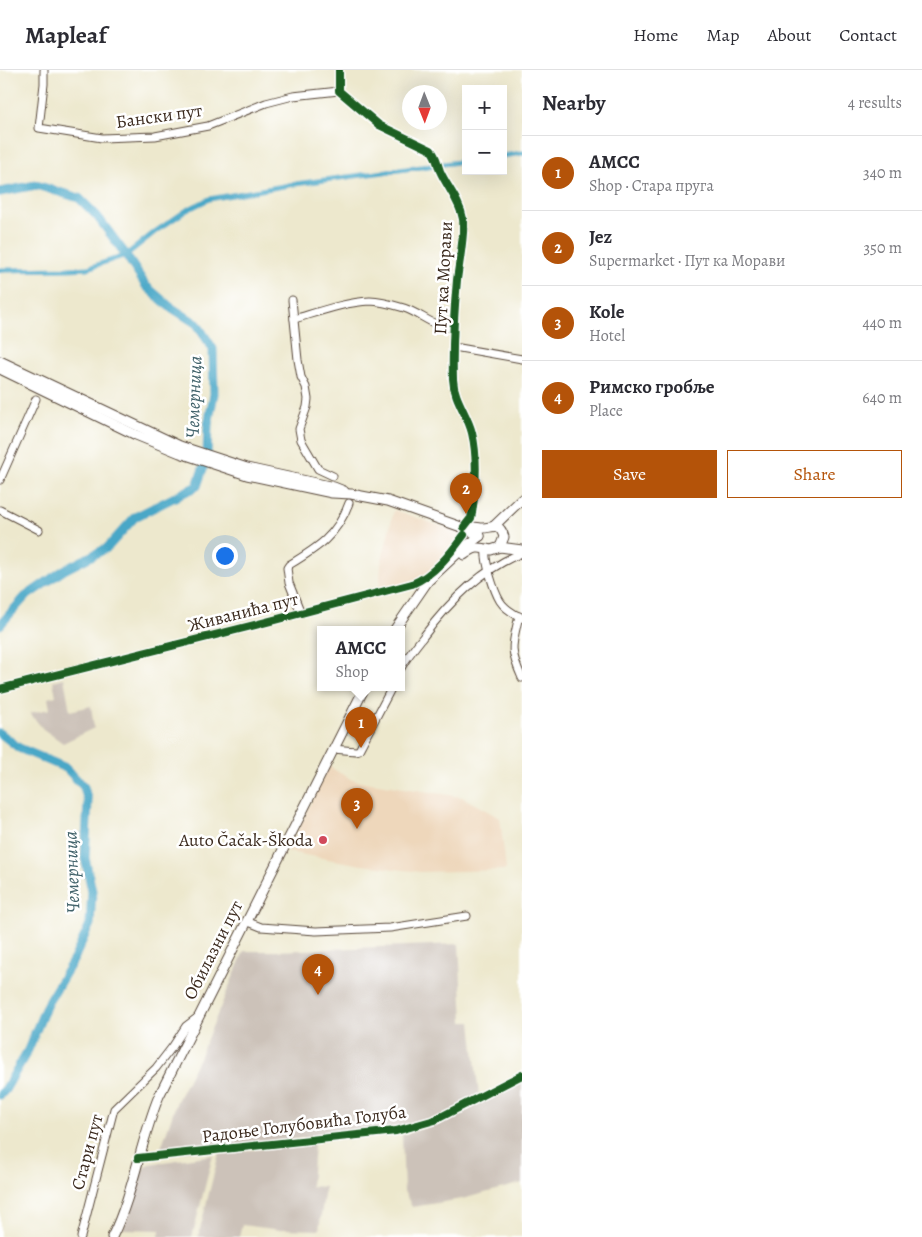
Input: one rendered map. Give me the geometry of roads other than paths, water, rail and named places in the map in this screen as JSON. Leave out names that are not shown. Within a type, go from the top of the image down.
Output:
[{"type":"main road","points":[[0,361],[180,450]]},
{"type":"main road","points":[[0,369],[136,435],[247,471],[332,494],[350,498],[388,501],[465,530]]},
{"type":"main road","points":[[397,626],[427,581],[481,533],[494,526],[522,499]]},
{"type":"main road","points":[[427,581],[467,553],[495,544],[508,518],[522,505]]},
{"type":"main road","points":[[465,530],[470,526],[481,533]]},
{"type":"main road","points":[[494,526],[495,544]]},
{"type":"main road","points":[[465,530],[466,547]]},
{"type":"main road","points":[[481,533],[481,543],[522,550]]},
{"type":"main road","name":"Обилазни пут","points":[[112,1237],[123,1210],[159,1096],[363,691]]},
{"type":"street","name":"Бански пут","points":[[44,70],[39,128],[102,138],[155,136],[208,126],[266,103],[293,96],[339,91]]},
{"type":"street","points":[[338,70],[339,91]]},
{"type":"street","name":"Пут ка Морави","points":[[339,91],[379,125],[431,150],[459,206],[463,221],[454,304],[454,390],[472,433],[476,463],[472,512]]},
{"type":"street","points":[[292,300],[298,360],[308,399],[299,429],[301,440],[318,469],[333,476]]},
{"type":"street","points":[[294,319],[341,306],[372,301],[410,310],[435,325],[454,328]]},
{"type":"street","points":[[454,348],[522,359]]},
{"type":"street","points":[[0,480],[36,399]]},
{"type":"street","points":[[301,613],[289,582],[287,568],[320,546],[337,527],[350,498]]},
{"type":"street","points":[[0,510],[39,530]]},
{"type":"street","name":"Живанића пут","points":[[0,689],[427,581],[465,530],[472,512]]},
{"type":"street","points":[[495,544],[485,557],[499,600],[504,607],[520,617],[512,650],[513,658],[522,678]]},
{"type":"street","points":[[405,661],[445,609],[489,570],[522,550]]},
{"type":"street","points":[[333,748],[359,750],[390,691]]},
{"type":"street","points":[[246,922],[261,926],[316,931],[390,928],[467,916]]},
{"type":"street","name":"Стари пут","points":[[80,1237],[114,1110],[156,1068],[186,1026],[198,1017]]},
{"type":"street","name":"Радоње Голубовића Голуба","points":[[138,1158],[396,1130],[435,1120],[522,1075]]},
{"type":"waterway","points":[[507,155],[522,153]]},
{"type":"waterway","points":[[0,270],[88,268],[126,255],[156,231],[187,210],[209,199],[295,184],[462,162]]},
{"type":"waterway","name":"Чемерница","points":[[0,192],[36,185],[79,198],[97,216],[146,286],[169,306],[197,324],[213,349],[214,394],[208,425],[207,457],[197,486],[135,517],[107,548],[64,570],[25,597],[0,625]]},
{"type":"waterway","name":"Чемерница","points":[[0,733],[19,748],[66,768],[84,787],[88,802],[85,858],[92,891],[90,924],[74,959],[47,1004],[28,1050],[5,1090],[0,1095]]},
{"type":"place","name":"Jez","points":[[466,514]]},
{"type":"place","name":"АМСС","points":[[361,748]]},
{"type":"place","name":"Kole","points":[[357,829]]},
{"type":"place","name":"Auto Čačak-Škoda","points":[[323,840]]},
{"type":"place","name":"Римско гробље","points":[[318,995]]}]
